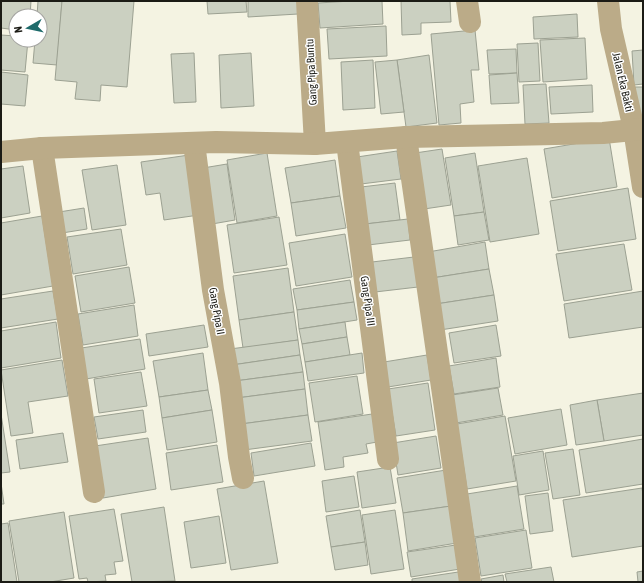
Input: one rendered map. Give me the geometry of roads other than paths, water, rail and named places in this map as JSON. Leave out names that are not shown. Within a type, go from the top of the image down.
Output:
[{"type":"street","name":"Gang Pipa Buntu","points":[[306,1],[315,144]]},
{"type":"street","name":"Jalan Eka Bakti","points":[[608,1],[612,29],[638,129],[643,187]]},
{"type":"street","points":[[1,152],[42,148],[216,142],[315,144],[406,137],[603,133],[638,129]]},
{"type":"street","points":[[406,137],[470,582]]},
{"type":"street","name":"Gang Pipa III","points":[[347,142],[388,459]]},
{"type":"street","name":"Gang Pipa II","points":[[194,143],[213,290],[230,383],[239,456],[244,478]]},
{"type":"street","points":[[42,148],[94,492]]}]
